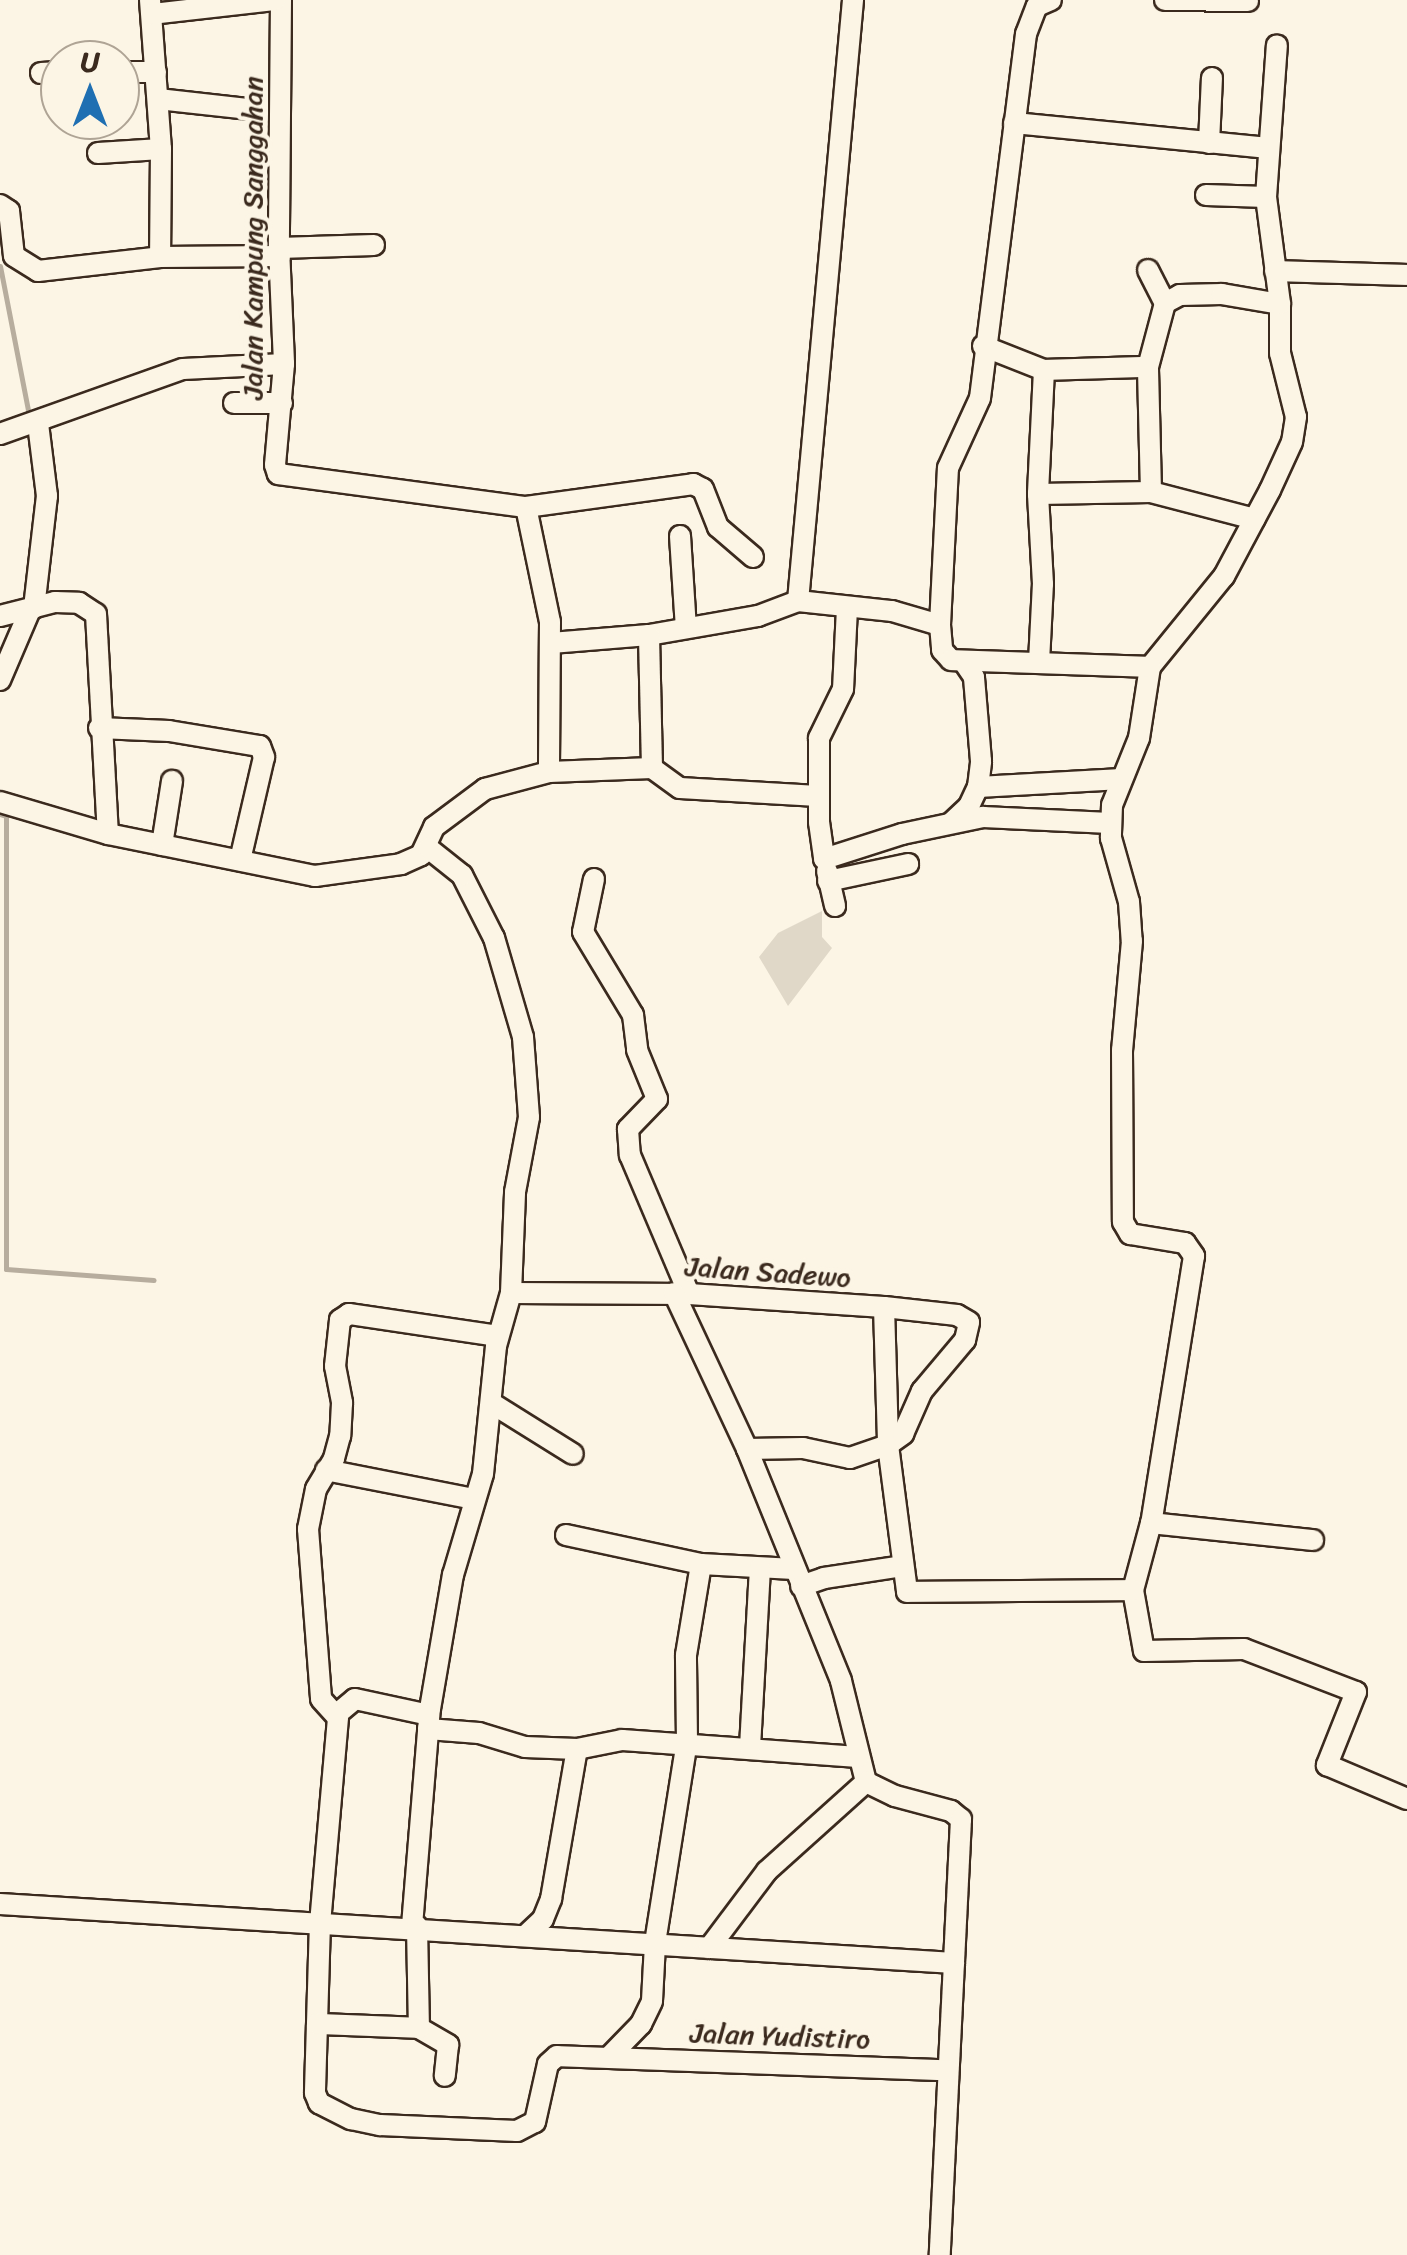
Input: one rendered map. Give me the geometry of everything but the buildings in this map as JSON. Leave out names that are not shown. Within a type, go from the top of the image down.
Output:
[{"type":"street","points":[[160,258],[161,149],[151,7],[278,0]]},
{"type":"street","name":"Jalan Kampung Sanggahan","points":[[278,0],[284,364],[275,465],[278,474],[526,507]]},
{"type":"street","points":[[798,601],[852,0]]},
{"type":"street","points":[[1050,0],[1037,6],[1030,19],[980,398],[948,468],[942,650],[951,660],[964,662],[1150,667]]},
{"type":"street","points":[[1165,0],[1248,1]]},
{"type":"street","points":[[1277,45],[1266,198],[1280,304],[1280,352],[1293,402],[1294,431],[1254,519],[1210,596],[1150,667],[1138,738],[1110,823],[1132,941],[1121,1080],[1124,1222],[1130,1234],[1185,1243],[1194,1256],[1151,1523],[1134,1590],[1144,1651],[1244,1649],[1356,1692],[1327,1765],[1407,1799]]},
{"type":"street","points":[[140,72],[156,72]]},
{"type":"street","points":[[1209,142],[1212,78]]},
{"type":"street","points":[[158,99],[250,109]]},
{"type":"street","points":[[1014,123],[1270,148]]},
{"type":"street","points":[[98,153],[161,149]]},
{"type":"street","points":[[1206,195],[1266,198]]},
{"type":"street","points":[[0,205],[8,211],[14,256],[28,269],[62,272],[160,258],[374,245]]},
{"type":"street","points":[[1148,270],[1166,303],[1148,368],[1151,492]]},
{"type":"street","points":[[1275,272],[1407,276]]},
{"type":"street","points":[[1166,303],[1180,296],[1222,294],[1280,304]]},
{"type":"street","points":[[984,346],[1044,370],[1148,368]]},
{"type":"street","points":[[0,434],[38,424],[183,369],[284,364]]},
{"type":"street","points":[[1039,662],[1043,584],[1038,494],[1044,370]]},
{"type":"street","points":[[234,403],[282,404]]},
{"type":"street","points":[[0,680],[21,612],[47,496],[38,424]]},
{"type":"street","points":[[549,772],[551,643],[526,507],[693,484],[703,490],[718,527],[754,556]]},
{"type":"street","points":[[1038,494],[1151,492],[1254,519]]},
{"type":"street","points":[[680,536],[686,628]]},
{"type":"street","points":[[551,643],[649,636],[772,613],[798,601],[892,612],[940,625]]},
{"type":"street","points":[[21,612],[80,602],[96,614],[99,728],[108,834]]},
{"type":"street","points":[[836,906],[824,859],[818,796],[822,726],[845,677],[848,608]]},
{"type":"street","points":[[649,636],[652,768]]},
{"type":"street","points":[[952,822],[968,806],[978,787],[976,691],[964,662]]},
{"type":"street","points":[[99,728],[169,731],[260,746],[264,757],[240,860]]},
{"type":"street","points":[[0,802],[108,834],[315,876],[401,864],[428,848],[434,827],[457,806],[485,789],[549,772],[652,768],[680,788],[818,796]]},
{"type":"street","points":[[978,787],[1122,780]]},
{"type":"street","points":[[162,844],[172,781]]},
{"type":"street","points":[[824,859],[952,822],[999,816],[1110,823]]},
{"type":"street","points":[[419,2028],[414,1926],[429,1722],[453,1575],[483,1474],[498,1336],[512,1293],[515,1192],[529,1117],[523,1037],[481,906],[462,875],[428,848]]},
{"type":"street","points":[[828,881],[908,864]]},
{"type":"street","points":[[594,879],[583,932],[635,1024],[637,1050],[658,1098],[628,1130],[630,1155],[682,1293],[841,1682],[866,1782],[894,1796],[950,1811],[961,1819],[940,2255]]},
{"type":"street","name":"Jalan Sadewo","points":[[512,1293],[682,1293],[884,1308],[888,1445],[902,1566]]},
{"type":"street","points":[[747,1449],[804,1448],[850,1458],[888,1445],[903,1434],[922,1391],[970,1328],[964,1317],[884,1308]]},
{"type":"street","points":[[337,1714],[321,1699],[308,1564],[312,1504],[340,1436],[342,1403],[335,1366],[344,1315],[498,1336]]},
{"type":"street","points":[[493,1404],[573,1454]]},
{"type":"street","points":[[326,1470],[474,1499]]},
{"type":"street","points":[[1151,1523],[1314,1540]]},
{"type":"street","points":[[566,1535],[701,1564],[760,1568],[798,1577],[824,1578],[902,1566],[905,1588],[914,1594],[1134,1590]]},
{"type":"street","points":[[610,2056],[636,2031],[650,2008],[655,1943],[686,1742],[686,1655],[701,1564]]},
{"type":"street","points":[[750,1747],[760,1568]]},
{"type":"street","points":[[445,2076],[448,2045],[419,2028],[317,2024],[320,1922],[337,1714],[355,1699],[525,1747],[577,1748],[610,1740],[686,1742],[858,1757]]},
{"type":"street","points":[[526,1935],[543,1919],[551,1899],[577,1748]]},
{"type":"street","points":[[710,1948],[767,1871],[866,1782]]},
{"type":"street","points":[[0,1904],[414,1926],[954,1963]]},
{"type":"street","name":"Jalan Yudistiro","points":[[317,2024],[315,2093],[320,2103],[351,2119],[396,2127],[526,2130],[534,2122],[552,2057],[948,2070]]},
{"type":"shaded area","points":[[822,911],[822,937],[832,948],[788,1006],[759,957],[778,933]]},
{"type":"waterway","points":[[0,266],[29,415]]},
{"type":"waterway","points":[[0,814],[6,816],[6,1269],[154,1280]]}]
